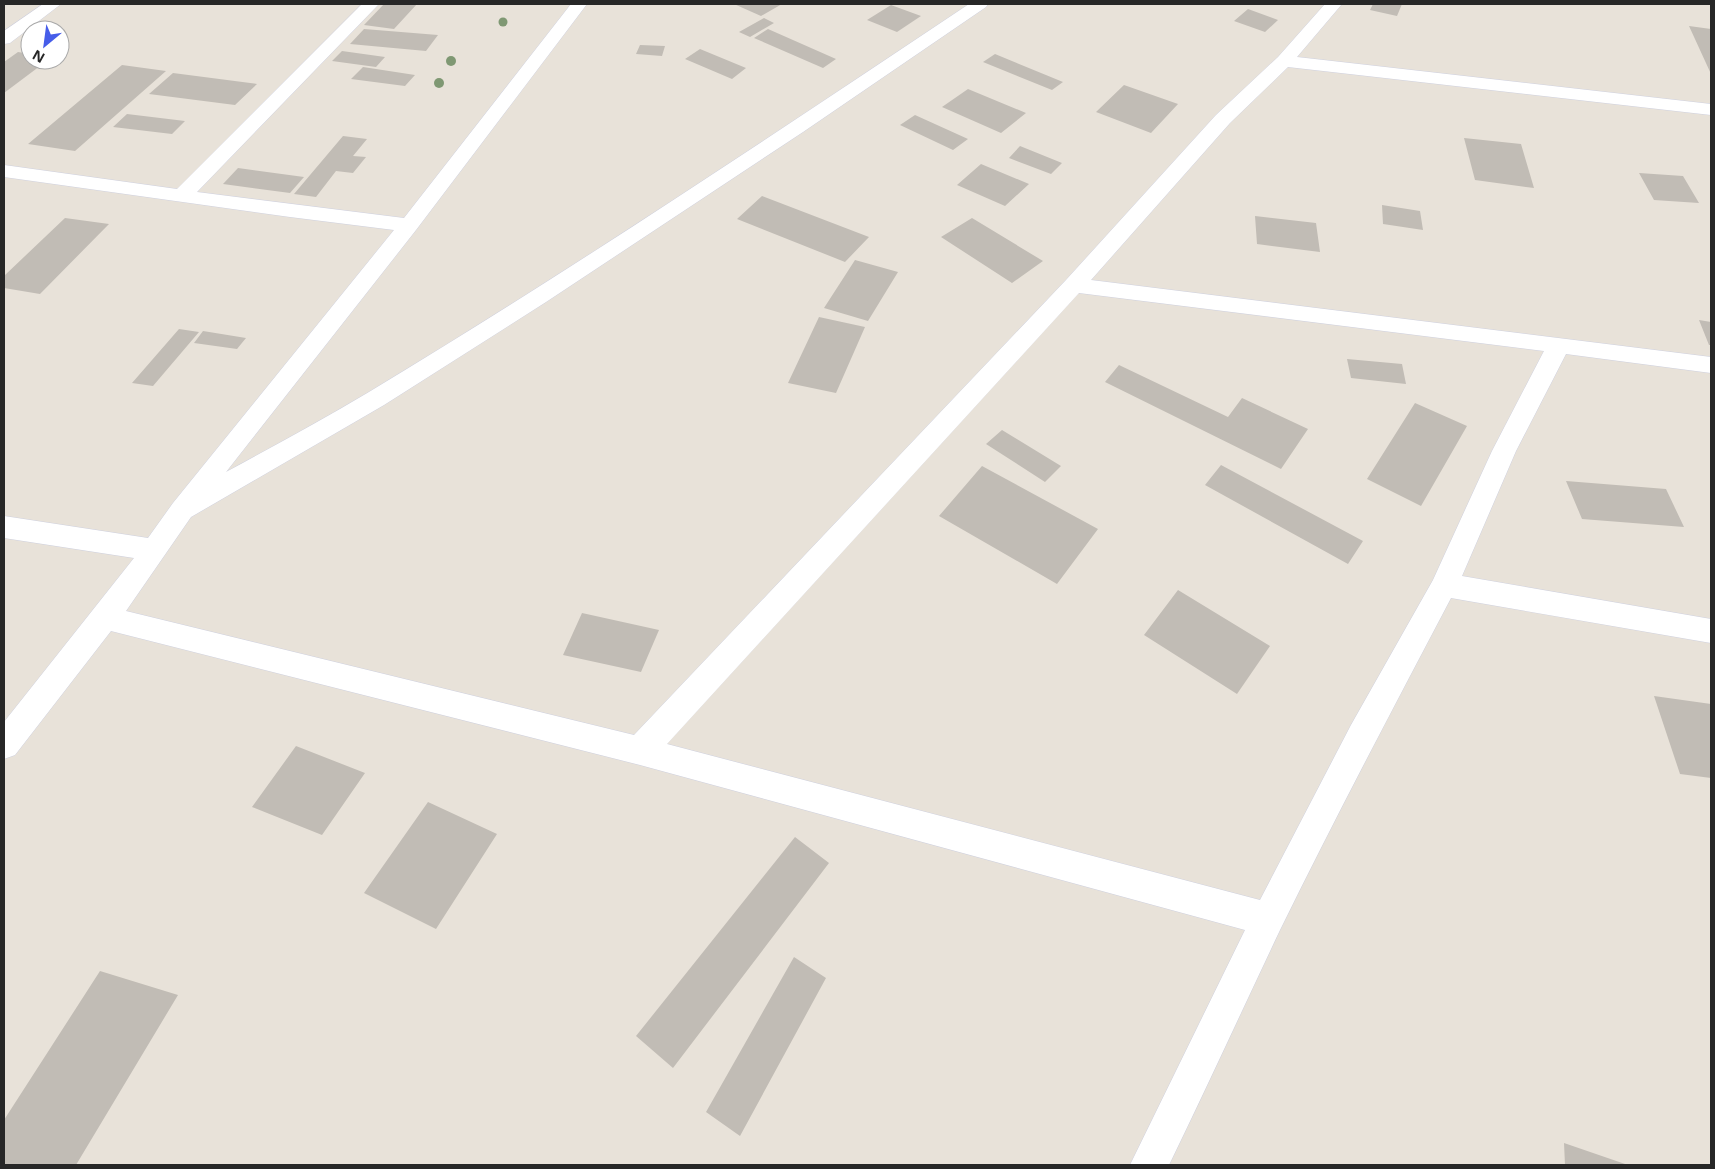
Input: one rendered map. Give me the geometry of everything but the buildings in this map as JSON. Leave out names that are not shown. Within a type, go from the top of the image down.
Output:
[{"type":"street","points":[[4,39],[53,4]]},
{"type":"street","points":[[181,196],[371,4]]},
{"type":"street","points":[[4,746],[105,618],[156,550],[182,510],[410,225],[579,4]]},
{"type":"street","points":[[182,510],[376,399],[538,297],[796,128],[980,4]]},
{"type":"street","points":[[640,751],[1048,310],[1074,285],[1223,119],[1284,61],[1334,4]]},
{"type":"street","points":[[1284,61],[1711,110]]},
{"type":"street","points":[[4,171],[290,211],[410,225]]},
{"type":"street","points":[[1074,285],[1711,365]]},
{"type":"street","points":[[1149,1165],[1268,920],[1362,735],[1444,585],[1504,451],[1559,345]]},
{"type":"street","points":[[4,527],[156,550]]},
{"type":"street","points":[[1444,585],[1711,632]]},
{"type":"street","points":[[105,618],[640,751],[1268,920]]}]
